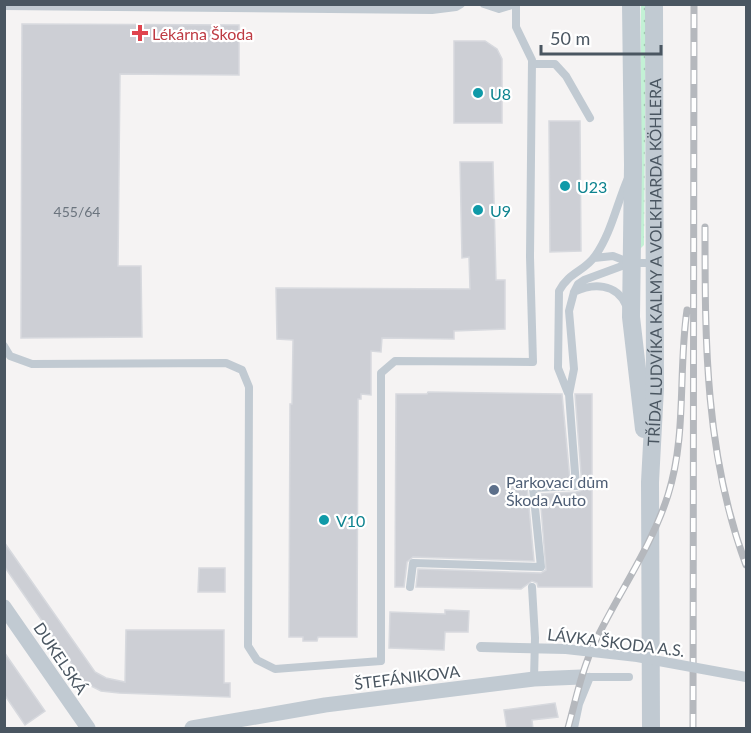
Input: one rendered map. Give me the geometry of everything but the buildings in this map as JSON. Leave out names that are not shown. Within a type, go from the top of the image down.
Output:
[{"type":"street","name":"TŘÍDA LUDVÍKA KALMY A VOLKHARDA KÖHLERA","points":[[631,4],[633,165],[631,317],[650,482]]},
{"type":"street","name":"TŘÍDA LUDVÍKA KALMY A VOLKHARDA KÖHLERA","points":[[651,729],[650,482],[655,388],[654,4]]},
{"type":"street","name":"DUKELSKÁ","points":[[4,607],[88,729]]},
{"type":"street","name":"LÁVKA ŠKODA A.S.","points":[[481,646],[566,649],[637,657],[747,677]]},
{"type":"street","name":"ŠTEFÁNIKOVA","points":[[192,729],[325,705],[534,679],[586,677]]},
{"type":"lane","points":[[4,6],[432,10],[461,4]]},
{"type":"lane","points":[[4,346],[10,356],[32,364],[226,363],[242,370],[249,387],[248,646],[257,660],[275,669],[381,661],[381,373],[395,361],[533,362],[530,257],[532,64],[516,27],[515,4],[499,9],[484,4]]},
{"type":"lane","points":[[532,64],[555,63],[566,76],[590,118]]},
{"type":"lane","points":[[569,394],[558,368],[559,291],[564,280],[594,258],[604,240],[633,165]]},
{"type":"lane","points":[[594,258],[613,256],[631,263]]},
{"type":"lane","points":[[410,587],[413,563],[542,567],[533,488],[576,486],[569,394],[574,369],[569,311],[574,292],[584,280],[631,263],[654,263]]},
{"type":"lane","points":[[574,292],[595,285],[609,288],[623,298],[631,317]]},
{"type":"lane","points":[[532,587],[535,638],[534,679]]},
{"type":"lane","points":[[574,729],[586,677]]},
{"type":"lane","name":"ŠTEFÁNIKOVA","points":[[586,677],[629,677]]},
{"type":"green space","points":[[646,4],[644,245],[640,249],[641,5]]},
{"type":"railway","points":[[693,728],[694,4]]},
{"type":"railway","points":[[705,227],[707,356],[715,440],[732,523],[746,565]]},
{"type":"railway","points":[[568,728],[590,652],[644,552],[668,495],[678,450],[687,310]]},
{"type":"place","name":"Lékárna Škoda","points":[[140,33]]},
{"type":"place","name":"U8","points":[[478,93]]},
{"type":"place","name":"U23","points":[[565,186]]},
{"type":"place","name":"U9","points":[[478,210]]},
{"type":"place","name":"Parkovací dům Škoda Auto","points":[[494,490]]},
{"type":"place","name":"V10","points":[[324,520]]}]
